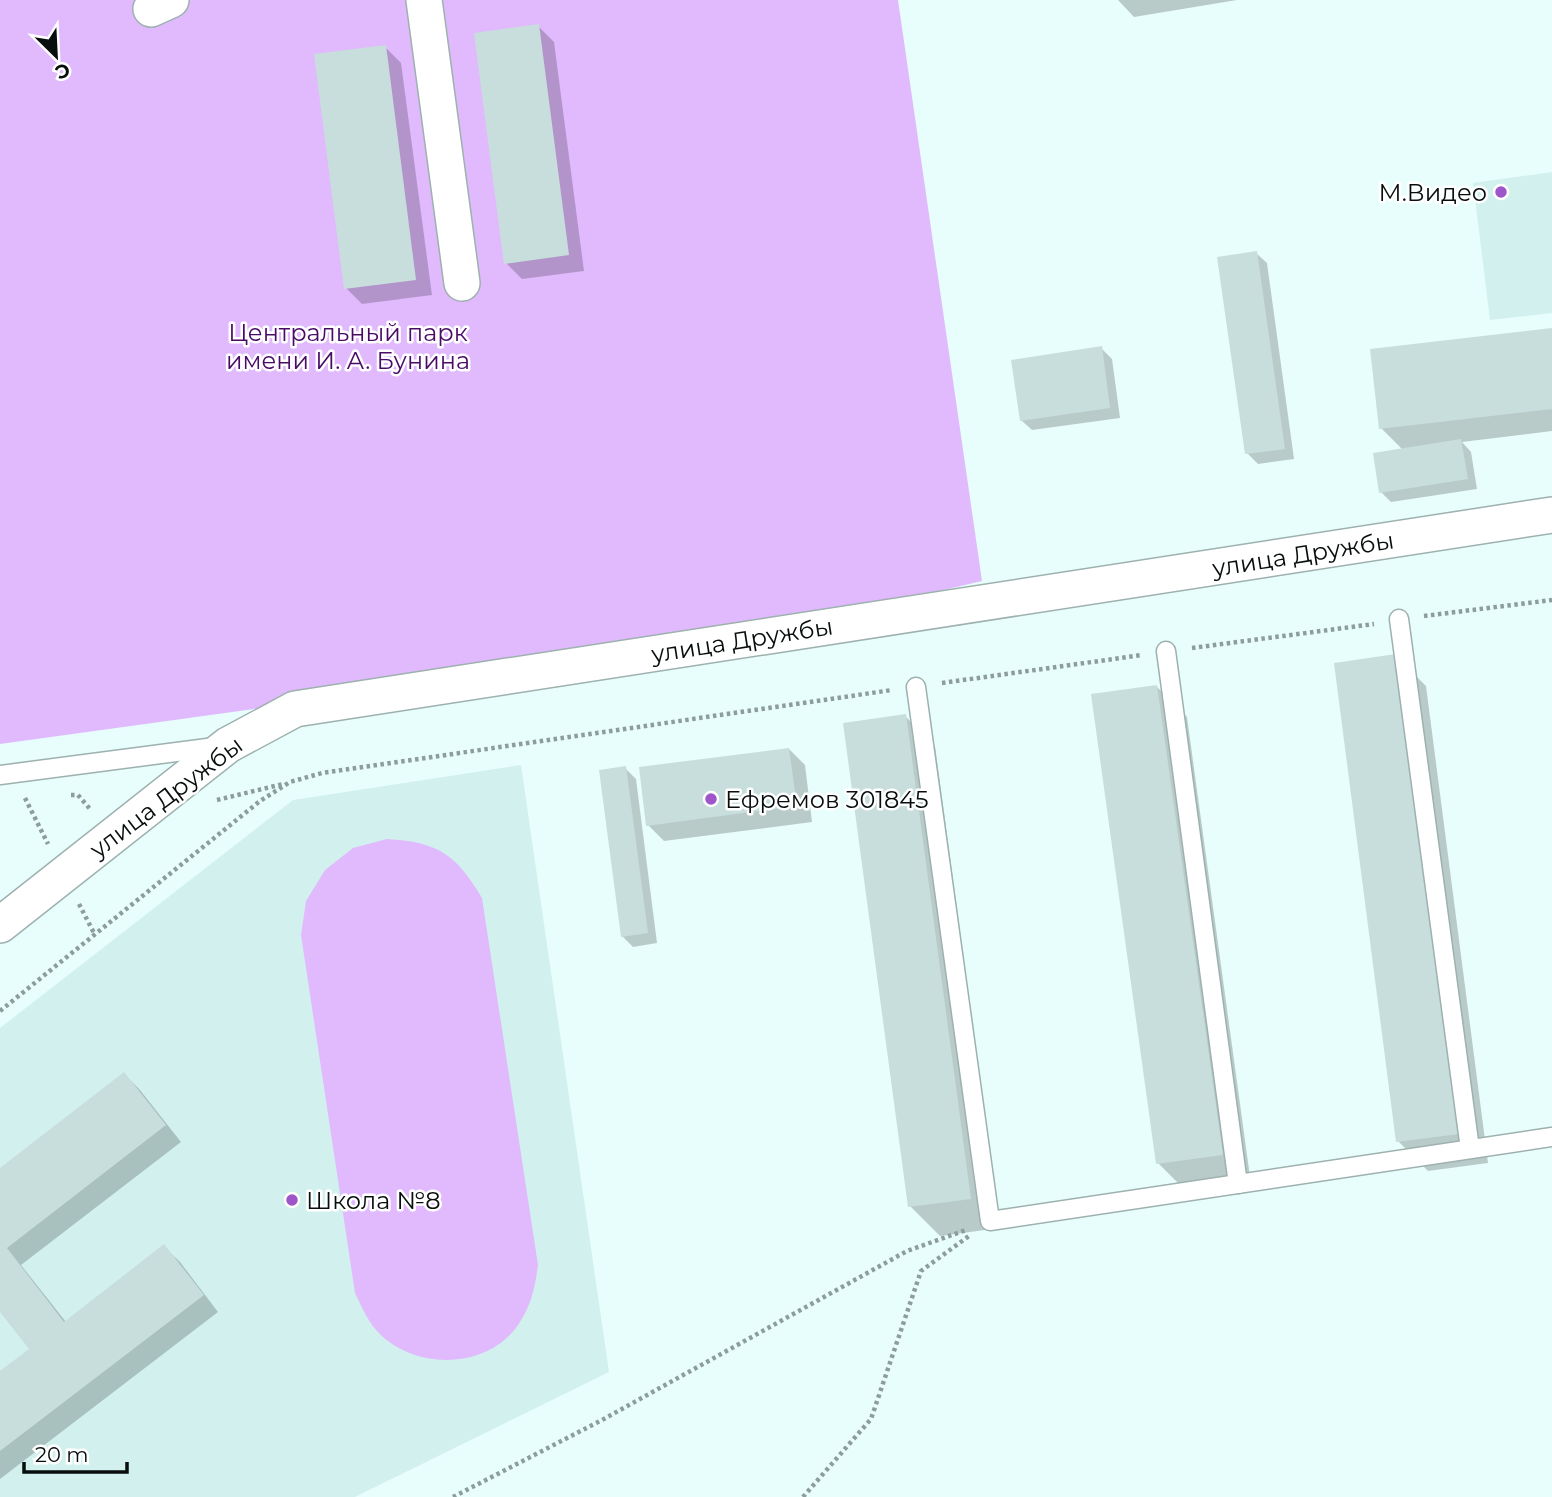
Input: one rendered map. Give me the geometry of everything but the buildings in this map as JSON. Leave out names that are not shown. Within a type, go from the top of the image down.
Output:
[{"type":"street","points":[[424,0],[463,283]]},
{"type":"street","name":"улица Дружбы","points":[[0,925],[228,745],[295,709],[1552,515]]},
{"type":"lane","points":[[1399,619],[1470,1149]]},
{"type":"lane","points":[[1166,651],[1238,1184]]},
{"type":"lane","points":[[916,687],[990,1222],[1552,1137]]},
{"type":"lane","points":[[0,775],[228,745]]},
{"type":"path","points":[[0,1012],[260,801],[290,782],[321,773],[1166,651],[1552,600]]},
{"type":"path","points":[[453,1497],[603,1420],[907,1251],[990,1222]]},
{"type":"path","points":[[803,1497],[871,1419],[921,1270],[990,1222]]},
{"type":"shaded area","points":[[1552,172],[1552,313],[1490,320],[1473,183]]},
{"type":"shaded area","name":"Школа №8","points":[[521,765],[609,1372],[355,1497],[0,1497],[0,1028],[293,800]]},
{"type":"green space","name":"Центральный парк имени И. А. Бунина","points":[[0,0],[898,0],[982,581],[702,647],[0,744]]},
{"type":"green space","points":[[387,839],[420,843],[444,853],[463,871],[482,898],[538,1265],[532,1296],[518,1325],[503,1341],[485,1352],[465,1358],[443,1360],[402,1350],[384,1338],[370,1322],[355,1293],[301,935],[306,901],[325,870],[353,848]]},
{"type":"place","name":"М.Видео","points":[[1501,192]]},
{"type":"place","name":"Ефремов 301845","points":[[711,799]]},
{"type":"place","name":"Школа №8","points":[[292,1200]]}]
